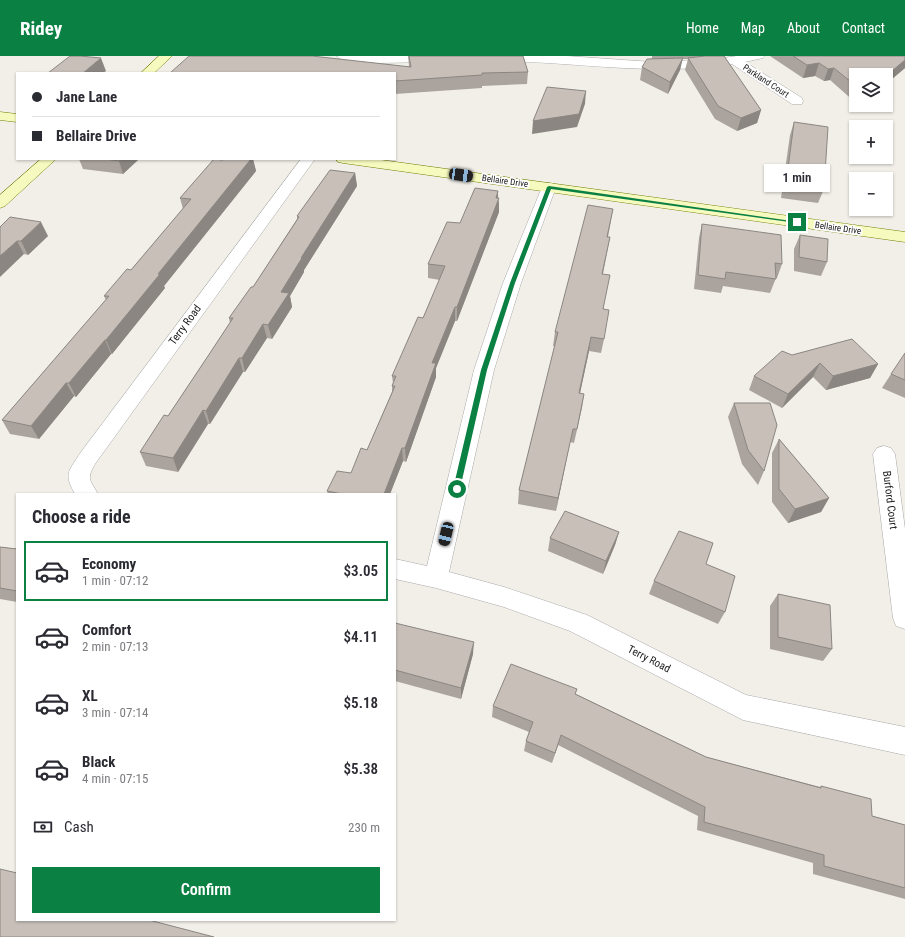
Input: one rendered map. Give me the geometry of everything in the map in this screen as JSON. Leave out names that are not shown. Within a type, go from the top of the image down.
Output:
[{"type":"street","points":[[148,72],[166,56]]},
{"type":"street","points":[[349,56],[401,59],[449,58]]},
{"type":"street","points":[[481,57],[533,57],[652,66],[716,63],[736,61],[759,56]]},
{"type":"street","points":[[578,76],[583,61]]},
{"type":"street","name":"Parkland Court","points":[[736,61],[797,101]]},
{"type":"street","points":[[0,116],[16,118]]},
{"type":"street","points":[[0,203],[49,160]]},
{"type":"street","name":"Terry Road","points":[[86,493],[78,483],[78,476],[88,458],[307,160]]},
{"type":"street","name":"Bellaire Drive","points":[[350,160],[905,237]]},
{"type":"street","points":[[436,578],[484,370],[512,283],[549,187]]},
{"type":"street","name":"Burford Court","points":[[884,454],[905,618]]},
{"type":"street","name":"Terry Road","points":[[396,568],[504,597],[578,623],[743,707],[905,741]]},
{"type":"building","points":[[70,56],[101,58],[84,72],[49,72]]},
{"type":"building","points":[[189,56],[312,56],[411,67],[409,56],[523,56],[528,72],[482,73],[482,75],[396,81],[396,72],[171,72]]},
{"type":"building","points":[[724,56],[761,110],[741,118],[718,106],[688,58]]},
{"type":"building","points":[[793,56],[905,56],[905,60],[893,70],[893,68],[849,68],[849,80],[834,68],[828,69],[819,63],[807,65]]},
{"type":"building","points":[[683,58],[670,82],[642,67],[647,59]]},
{"type":"building","points":[[547,87],[586,91],[579,114],[533,121]]},
{"type":"building","points":[[794,122],[828,127],[824,189],[786,184]]},
{"type":"building","points":[[213,160],[250,160],[106,340],[69,383],[66,383],[31,426],[2,420],[109,296],[104,296],[127,269],[131,270],[191,199],[180,198]]},
{"type":"building","points":[[330,170],[355,173],[281,292],[289,293],[268,325],[263,324],[242,358],[239,358],[206,411],[203,410],[173,458],[140,452],[164,415],[168,416],[233,318],[229,318],[251,287],[253,287],[299,217],[297,216]]},
{"type":"building","points":[[475,188],[498,191],[496,198],[499,198],[457,307],[455,307],[432,363],[436,363],[405,448],[402,448],[384,493],[337,493],[327,491],[337,471],[351,473],[361,448],[367,450],[395,386],[392,386],[396,376],[392,376],[418,317],[423,318],[445,266],[428,264],[447,222],[460,223]]},
{"type":"building","points":[[588,205],[613,209],[607,237],[610,237],[602,274],[610,275],[603,309],[609,310],[604,339],[591,337],[579,393],[584,394],[577,429],[573,429],[558,498],[519,490],[558,332],[555,332]]},
{"type":"building","points":[[10,217],[41,222],[21,241],[17,241],[0,256],[0,227]]},
{"type":"building","points":[[702,224],[781,235],[782,264],[775,263],[776,279],[726,272],[725,279],[698,275]]},
{"type":"building","points":[[800,235],[828,239],[827,262],[799,257]]},
{"type":"building","points":[[852,339],[878,364],[833,376],[820,363],[788,394],[754,376],[782,351],[792,355]]},
{"type":"building","points":[[905,353],[905,380],[891,374]]},
{"type":"building","points":[[734,403],[770,403],[777,425],[764,471],[748,450]]},
{"type":"building","points":[[779,439],[829,498],[795,509],[779,489]]},
{"type":"building","points":[[565,511],[619,532],[606,561],[550,538]]},
{"type":"building","points":[[679,531],[713,543],[706,564],[735,576],[725,612],[654,581]]},
{"type":"building","points":[[0,547],[16,549],[16,591],[0,588]]},
{"type":"building","points":[[778,594],[830,605],[832,649],[778,637]]},
{"type":"building","points":[[396,623],[474,642],[461,688],[396,670]]},
{"type":"building","points":[[511,664],[577,689],[575,694],[706,757],[821,788],[821,786],[871,799],[872,816],[905,825],[905,888],[824,866],[824,855],[704,822],[705,807],[561,735],[555,753],[526,741],[533,722],[493,706]]},
{"type":"building","points":[[0,869],[16,873],[16,921],[153,921],[214,937],[0,937]]},
{"type":"route","points":[[457,489],[484,370],[512,283],[549,187],[797,222]]}]
